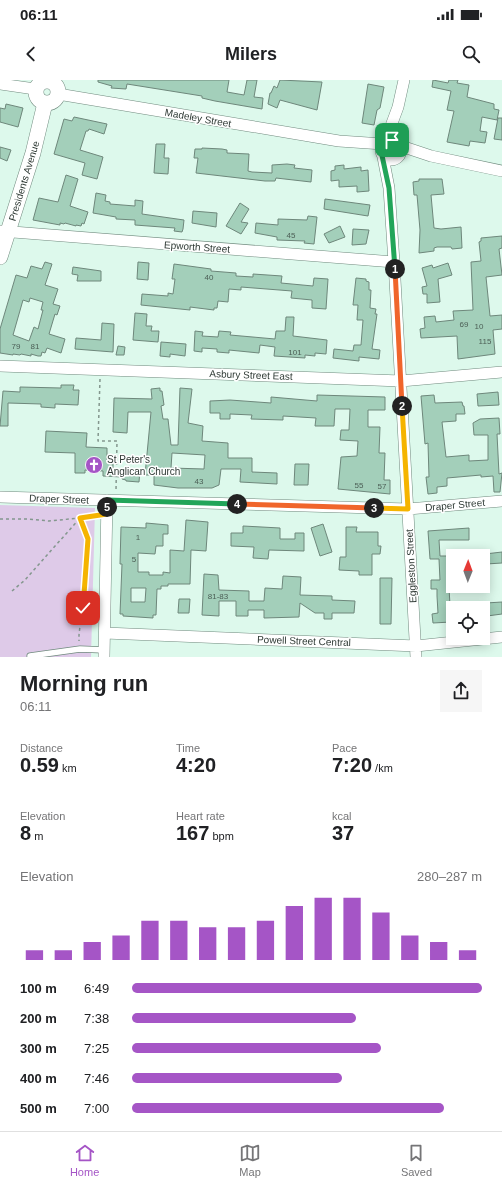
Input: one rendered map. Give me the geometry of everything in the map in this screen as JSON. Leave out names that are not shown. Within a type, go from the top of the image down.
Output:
[{"type":"street","points":[[49,80],[56,86],[58,94],[54,102],[45,103],[37,98],[35,89],[40,82],[49,80]]},
{"type":"street","points":[[404,80],[398,107],[383,149],[386,160],[430,156]]},
{"type":"street","points":[[0,84],[35,89]]},
{"type":"street","name":"Madeley Street","points":[[58,94],[383,149]]},
{"type":"street","name":"Presidents Avenue","points":[[0,257],[4,231],[33,153],[45,103]]},
{"type":"street","points":[[397,159],[402,152],[399,144],[398,107]]},
{"type":"street","points":[[383,149],[392,140],[430,156],[502,171]]},
{"type":"street","name":"Eggleston Street","points":[[383,149],[389,188],[394,262],[416,651]]},
{"type":"street","name":"Eggleston Street","points":[[389,188],[397,159]]},
{"type":"street","name":"Epworth Street","points":[[4,231],[394,262]]},
{"type":"street","name":"Asbury Street East","points":[[0,366],[400,381],[502,372]]},
{"type":"street","name":"Draper Street","points":[[0,497],[408,509],[502,502]]},
{"type":"street","points":[[104,654],[107,500]]},
{"type":"street","name":"Powell Street Central","points":[[105,633],[416,651],[502,637]]},
{"type":"lane","points":[[30,656],[80,649],[104,654]]},
{"type":"path","points":[[103,370],[99,381],[98,441],[117,441],[116,492]]},
{"type":"path","points":[[0,519],[49,521],[107,514]]},
{"type":"path","points":[[12,591],[25,580],[80,518]]},
{"type":"path","points":[[80,518],[88,539],[83,608],[79,635],[80,649]]},
{"type":"shaded area","points":[[0,505],[95,508],[91,657],[0,657]]},
{"type":"building","points":[[98,80],[229,80],[227,92],[244,95],[247,80],[257,80],[254,97],[263,98],[262,109],[215,101],[202,98],[202,96],[127,84],[126,89],[111,88],[112,86],[98,82]]},
{"type":"building","points":[[280,80],[322,82],[317,110],[280,100],[277,108],[268,104],[270,93],[274,86],[277,88]]},
{"type":"building","points":[[433,80],[448,83],[449,80],[458,80],[457,83],[469,85],[467,97],[494,104],[494,109],[499,110],[497,120],[482,117],[480,131],[487,132],[485,143],[470,141],[469,146],[447,142],[454,111],[447,110],[451,91],[432,87]]},
{"type":"building","points":[[368,84],[384,87],[380,108],[377,110],[374,125],[362,123]]},
{"type":"building","points":[[6,104],[23,108],[18,127],[0,122],[0,108],[5,109]]},
{"type":"building","points":[[74,117],[107,124],[104,134],[89,129],[86,131],[80,150],[103,157],[97,179],[82,175],[85,163],[54,154],[64,119],[72,121]]},
{"type":"building","points":[[498,118],[502,118],[502,140],[494,139]]},
{"type":"building","points":[[156,144],[165,144],[164,158],[169,158],[168,174],[154,173]]},
{"type":"building","points":[[0,147],[11,150],[7,161],[0,158]]},
{"type":"building","points":[[202,148],[227,150],[227,153],[249,154],[248,171],[252,172],[272,173],[272,165],[287,164],[295,165],[294,168],[312,170],[311,182],[276,178],[275,181],[265,181],[196,173],[198,158],[194,158],[195,149]]},
{"type":"building","points":[[344,165],[344,169],[361,167],[361,171],[368,170],[369,191],[357,192],[357,186],[339,187],[339,180],[331,181],[331,171],[335,170],[335,166]]},
{"type":"building","points":[[66,175],[78,179],[70,206],[88,212],[84,224],[82,223],[81,226],[76,226],[60,223],[60,225],[33,220],[39,198],[58,202]]},
{"type":"building","points":[[419,179],[442,179],[444,194],[431,195],[434,228],[441,229],[461,227],[462,248],[452,249],[451,247],[437,247],[434,248],[434,251],[419,253],[420,230],[417,195],[414,195],[413,182],[419,181]]},
{"type":"building","points":[[96,193],[106,195],[105,201],[110,202],[110,204],[135,206],[135,200],[143,201],[142,214],[184,220],[182,232],[174,231],[175,228],[135,225],[135,220],[116,219],[116,217],[93,213]]},
{"type":"building","points":[[325,199],[370,205],[368,216],[324,209]]},
{"type":"building","points":[[240,203],[249,209],[241,222],[248,223],[241,234],[226,226]]},
{"type":"building","points":[[193,211],[217,213],[216,227],[192,223]]},
{"type":"building","points":[[308,216],[317,217],[314,244],[304,243],[305,241],[277,240],[277,237],[255,233],[256,223],[278,225],[278,219],[307,220]]},
{"type":"building","points":[[340,226],[345,237],[329,243],[324,234]]},
{"type":"building","points":[[353,229],[369,230],[366,244],[352,245]]},
{"type":"building","points":[[502,236],[502,248],[499,249],[502,275],[486,277],[490,316],[502,315],[502,329],[493,330],[495,354],[458,359],[457,336],[421,338],[420,329],[425,328],[424,317],[435,316],[436,322],[454,320],[453,311],[473,310],[471,262],[481,261],[479,242],[481,241],[481,238]]},
{"type":"building","points":[[45,262],[52,264],[45,285],[58,289],[53,304],[60,306],[57,315],[55,314],[49,334],[65,339],[61,353],[47,348],[45,353],[42,352],[41,356],[31,354],[31,356],[0,353],[0,329],[16,275],[27,278],[31,266],[42,269]],"holes":[[[30,298],[43,302],[41,310],[43,310],[38,329],[34,327],[29,341],[13,335],[23,300],[29,302]]]},
{"type":"building","points":[[138,262],[149,263],[148,280],[137,279]]},
{"type":"building","points":[[448,263],[452,275],[438,279],[440,302],[427,303],[427,294],[423,294],[422,287],[427,286],[422,268],[432,265],[433,268]]},
{"type":"building","points":[[174,264],[211,269],[211,271],[236,273],[236,276],[253,277],[253,274],[282,276],[281,283],[313,286],[314,278],[328,279],[326,309],[312,308],[312,300],[291,298],[292,291],[241,287],[241,290],[229,289],[228,302],[218,301],[217,308],[214,308],[214,310],[190,307],[190,310],[141,305],[142,294],[168,296],[168,293],[173,294],[175,279],[172,279]]},
{"type":"building","points":[[73,267],[101,271],[101,281],[77,281],[78,275],[72,274]]},
{"type":"building","points":[[356,278],[366,279],[366,281],[369,282],[369,290],[371,290],[370,308],[376,309],[375,314],[377,314],[372,349],[380,350],[379,359],[359,357],[359,361],[333,358],[334,349],[353,351],[354,345],[361,345],[363,320],[357,320],[358,305],[353,305]]},
{"type":"building","points":[[135,313],[147,314],[146,326],[152,326],[151,331],[159,331],[158,342],[133,340]]},
{"type":"building","points":[[286,317],[294,317],[293,336],[327,340],[326,354],[315,353],[315,356],[305,355],[305,358],[274,356],[275,347],[260,345],[259,353],[229,350],[229,353],[217,352],[217,349],[202,348],[202,352],[194,351],[195,331],[203,332],[202,336],[218,337],[219,331],[231,332],[230,335],[275,339],[276,331],[285,331]]},
{"type":"building","points":[[102,323],[114,324],[113,352],[75,349],[76,338],[101,340]]},
{"type":"building","points":[[161,342],[186,344],[185,356],[170,354],[170,357],[160,356]]},
{"type":"building","points":[[118,346],[125,347],[124,355],[116,355]]},
{"type":"building","points":[[61,385],[74,385],[73,390],[79,390],[78,405],[55,404],[55,408],[41,407],[41,404],[8,403],[8,426],[0,426],[3,391],[20,392],[20,387],[61,388]]},
{"type":"building","points":[[160,388],[160,391],[162,391],[164,405],[161,406],[163,419],[168,419],[171,445],[178,445],[180,388],[192,389],[188,423],[203,426],[202,441],[228,443],[228,458],[252,458],[252,472],[277,473],[277,484],[240,482],[241,469],[221,469],[219,485],[212,488],[178,488],[154,485],[154,475],[145,475],[151,412],[128,412],[127,433],[113,432],[114,398],[152,399],[151,389]],"holes":[[[172,453],[205,455],[204,469],[171,468]]]},
{"type":"building","points":[[498,392],[499,405],[478,406],[477,394]]},
{"type":"building","points":[[317,395],[385,397],[385,410],[368,410],[368,427],[380,427],[379,453],[385,453],[384,480],[390,480],[390,494],[338,489],[341,457],[357,456],[358,441],[340,440],[341,430],[349,430],[350,409],[335,409],[334,426],[315,426],[316,418],[283,416],[283,420],[251,419],[252,415],[230,414],[230,419],[220,419],[220,413],[210,413],[210,401],[230,400],[271,403],[271,397],[317,401]]},
{"type":"building","points":[[434,395],[435,403],[462,402],[464,406],[465,414],[456,414],[456,421],[442,422],[446,457],[469,455],[469,461],[488,460],[488,435],[474,435],[473,423],[480,419],[499,418],[500,434],[497,434],[499,474],[502,473],[500,492],[494,492],[493,476],[481,477],[481,475],[447,478],[447,486],[437,487],[437,493],[428,494],[426,477],[429,477],[428,443],[425,444],[421,396]]},
{"type":"building","points":[[46,431],[87,433],[86,447],[107,448],[107,460],[113,460],[113,469],[140,470],[139,482],[126,481],[122,479],[122,477],[103,476],[103,471],[85,470],[85,473],[75,473],[75,453],[45,452]]},
{"type":"building","points":[[295,464],[309,464],[308,485],[294,485]]},
{"type":"building","points":[[186,520],[208,522],[206,551],[191,550],[190,584],[168,584],[168,586],[161,586],[161,589],[157,589],[156,615],[153,615],[153,618],[123,616],[123,614],[120,614],[122,564],[120,564],[121,527],[146,528],[146,523],[168,525],[168,534],[163,534],[163,546],[156,546],[155,554],[138,553],[138,572],[149,572],[149,575],[163,575],[163,572],[170,573],[170,550],[184,551]],"holes":[[[131,588],[146,588],[145,602],[131,602]]]},
{"type":"building","points":[[323,524],[332,552],[320,556],[311,528]]},
{"type":"building","points":[[243,526],[280,528],[280,539],[295,539],[295,533],[304,533],[304,551],[269,550],[268,559],[253,558],[254,547],[231,546],[231,533],[243,533]]},
{"type":"building","points":[[346,527],[357,527],[356,532],[378,532],[378,546],[381,546],[380,554],[372,554],[372,575],[359,575],[359,571],[339,570],[340,557],[346,557]]},
{"type":"building","points":[[469,528],[469,540],[439,540],[440,556],[446,556],[446,593],[449,593],[450,601],[446,601],[446,622],[433,623],[432,614],[438,613],[437,589],[431,589],[431,580],[440,580],[439,559],[430,559],[428,531]]},
{"type":"building","points":[[502,552],[502,563],[490,564],[490,553]]},
{"type":"building","points":[[204,574],[218,575],[219,590],[249,591],[249,601],[264,601],[265,588],[282,589],[283,576],[301,577],[300,595],[332,596],[332,600],[355,601],[354,613],[332,613],[332,619],[324,619],[324,613],[315,613],[300,603],[299,617],[264,618],[264,610],[248,610],[248,616],[236,616],[236,601],[219,601],[219,616],[202,615]]},
{"type":"building","points":[[380,578],[392,578],[391,624],[380,624]]},
{"type":"building","points":[[179,599],[190,599],[189,613],[178,613]]},
{"type":"building","points":[[502,602],[502,614],[490,616],[490,603]]},
{"type":"place","name":"St Peter's Anglican Church","points":[[94,465]]},
{"type":"route","points":[[83,608],[88,539],[80,518],[107,514],[107,500],[408,509],[389,188],[381,151],[381,147],[385,142],[392,140]]}]
